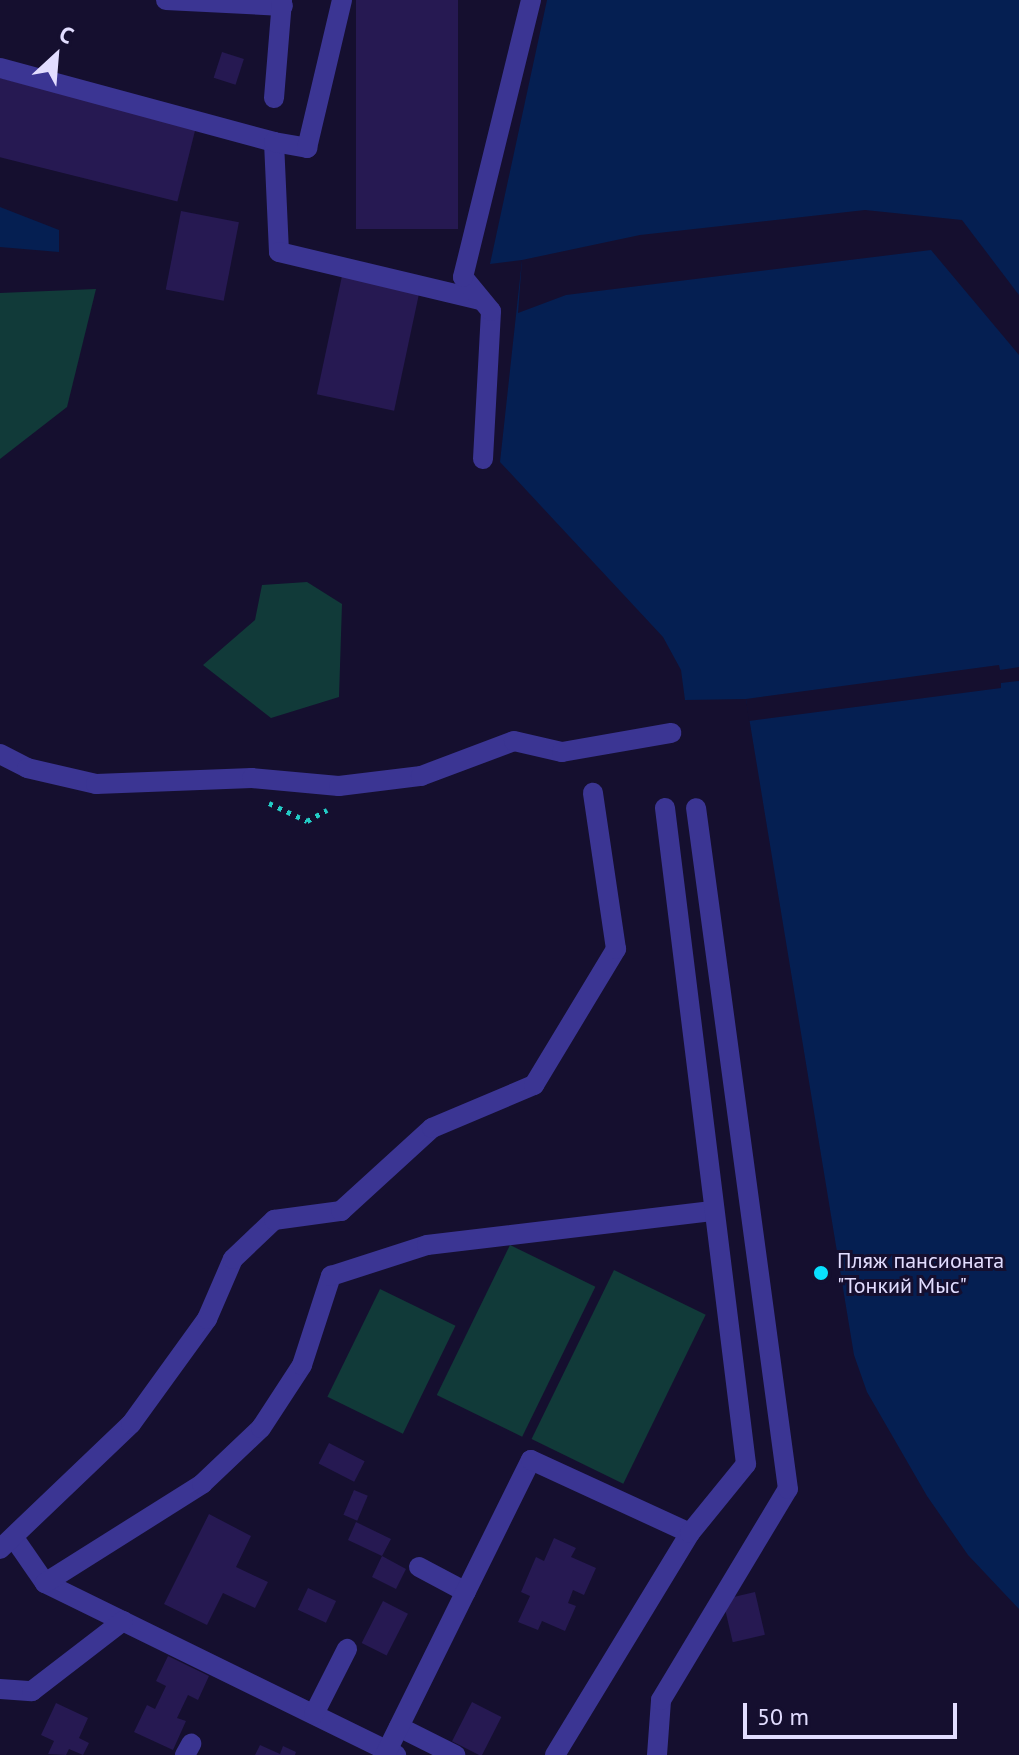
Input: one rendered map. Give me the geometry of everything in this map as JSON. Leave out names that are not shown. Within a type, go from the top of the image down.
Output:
[{"type":"lane","points":[[166,0],[282,3],[274,98]]},
{"type":"lane","points":[[0,68],[274,142],[307,148],[342,0]]},
{"type":"lane","points":[[483,459],[491,311],[463,277],[531,0]]},
{"type":"lane","points":[[274,142],[279,252],[481,300]]},
{"type":"lane","points":[[0,754],[27,768],[96,784],[252,778],[339,786],[421,776],[514,741],[562,752],[671,733]]},
{"type":"lane","points":[[593,793],[616,949],[534,1085],[432,1128],[341,1211],[274,1220],[233,1259],[207,1319],[131,1424],[7,1544],[45,1583],[390,1753],[399,1727],[531,1460],[690,1533]]},
{"type":"lane","points":[[555,1755],[690,1533],[746,1464],[665,808]]},
{"type":"lane","points":[[657,1755],[661,1700],[788,1489],[696,808]]},
{"type":"lane","points":[[45,1583],[202,1484],[261,1428],[302,1365],[331,1276],[427,1245],[714,1211]]},
{"type":"lane","points":[[419,1567],[466,1592]]},
{"type":"lane","points":[[0,1689],[32,1691],[123,1621]]},
{"type":"lane","points":[[314,1714],[347,1649]]},
{"type":"lane","points":[[399,1727],[455,1755]]},
{"type":"green space","points":[[96,289],[67,407],[0,459],[0,293]]},
{"type":"green space","points":[[307,582],[342,604],[339,697],[271,718],[203,665],[255,620],[262,585]]},
{"type":"green space","points":[[510,1245],[595,1287],[522,1437],[437,1395]]},
{"type":"green space","points":[[614,1270],[706,1315],[623,1484],[532,1439]]},
{"type":"green space","points":[[380,1289],[455,1326],[403,1434],[327,1397]]},
{"type":"water","points":[[547,0],[1019,0],[1019,1609],[968,1555],[927,1496],[867,1392],[854,1355],[746,699],[685,700],[681,670],[663,637],[500,462],[522,260],[490,264]]},
{"type":"water","points":[[0,207],[59,230],[59,252],[0,247]]},
{"type":"pier","points":[[865,210],[962,220],[1019,295],[1019,355],[931,250],[566,295],[518,313],[522,260],[640,235]]},
{"type":"pier","points":[[999,665],[1000,670],[1019,667],[1019,681],[1001,683],[1001,688],[749,721],[746,699]]},
{"type":"building","points":[[356,0],[458,0],[458,229],[356,229]]},
{"type":"building","points":[[222,52],[244,59],[236,85],[214,78]]},
{"type":"building","points":[[0,78],[196,127],[177,202],[0,157]]},
{"type":"building","points":[[181,211],[239,222],[224,301],[166,290]]},
{"type":"building","points":[[342,276],[419,292],[394,411],[317,394]]},
{"type":"building","points":[[329,1443],[365,1461],[354,1482],[319,1463]]},
{"type":"building","points":[[354,1490],[368,1496],[357,1521],[343,1515]]},
{"type":"building","points":[[209,1514],[251,1536],[236,1567],[268,1582],[255,1608],[223,1593],[207,1625],[164,1604]]},
{"type":"building","points":[[356,1522],[391,1539],[382,1556],[348,1540]]},
{"type":"building","points":[[554,1538],[576,1548],[571,1557],[596,1568],[584,1595],[573,1590],[568,1603],[576,1606],[565,1631],[542,1621],[538,1630],[518,1622],[530,1596],[521,1592],[536,1557],[544,1561]]},
{"type":"building","points":[[382,1556],[406,1569],[396,1589],[372,1577]]},
{"type":"building","points":[[308,1588],[336,1601],[326,1623],[298,1610]]},
{"type":"building","points":[[755,1592],[765,1635],[733,1642],[723,1599]]},
{"type":"building","points":[[383,1601],[408,1614],[387,1656],[362,1643]]},
{"type":"building","points":[[168,1656],[209,1676],[198,1700],[188,1695],[177,1718],[186,1721],[173,1750],[134,1732],[147,1705],[155,1709],[166,1686],[156,1681]]},
{"type":"building","points":[[472,1702],[501,1717],[482,1755],[452,1741]]},
{"type":"building","points":[[56,1703],[88,1718],[79,1738],[89,1743],[83,1755],[69,1749],[66,1755],[48,1754],[54,1741],[41,1735]]},
{"type":"building","points":[[260,1745],[280,1754],[283,1746],[296,1752],[295,1755],[255,1755]]},
{"type":"place","name":"Пляж пансионата \"Тонкий Мыс\"","points":[[821,1273]]}]
